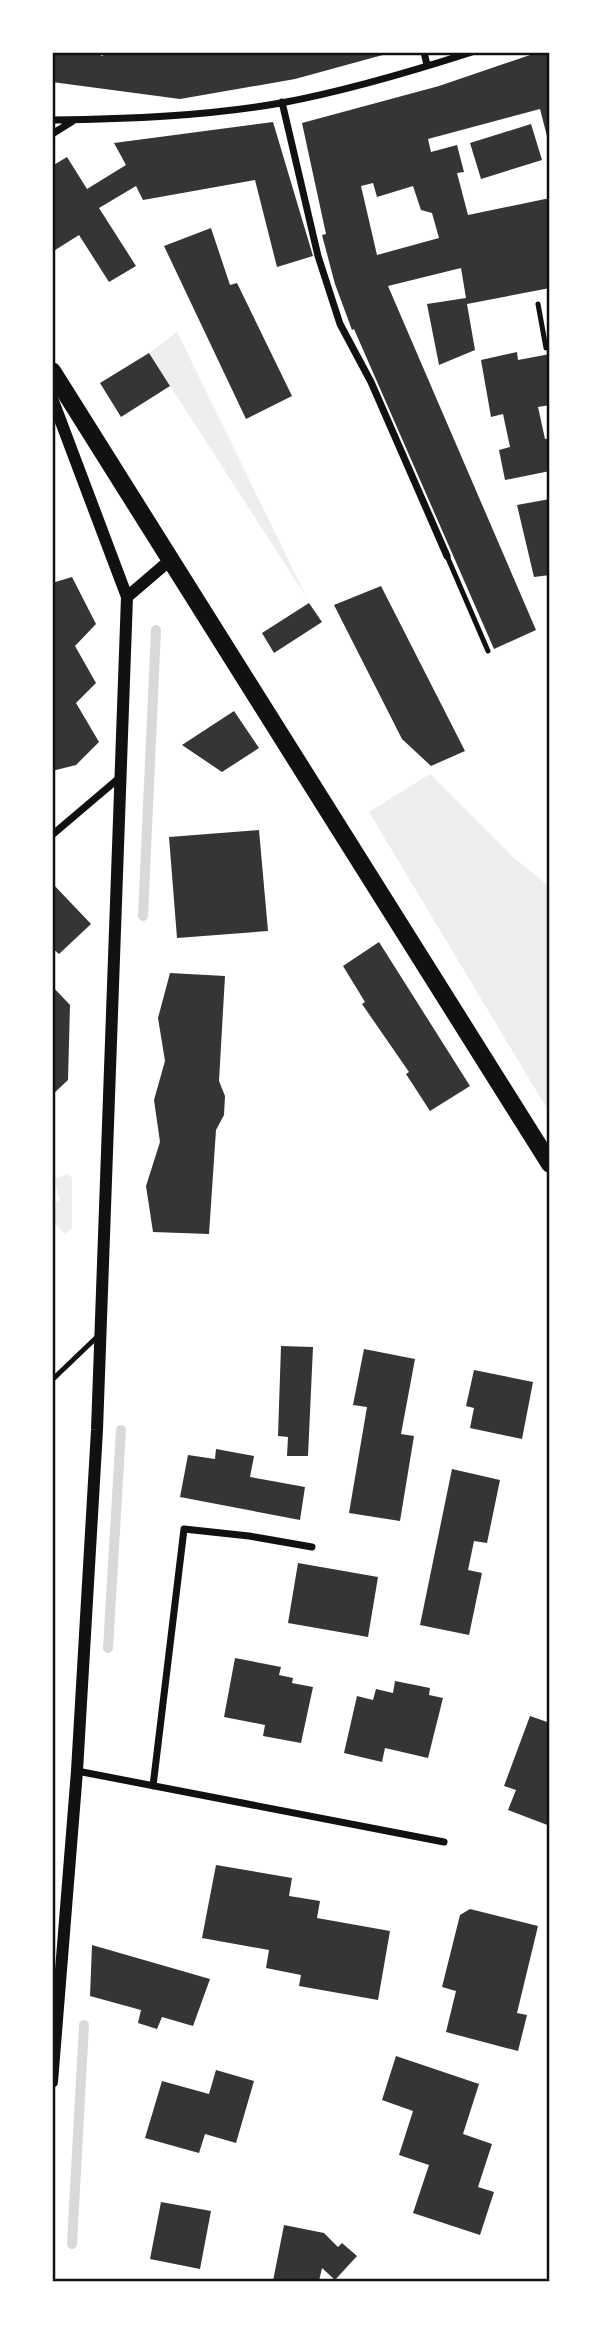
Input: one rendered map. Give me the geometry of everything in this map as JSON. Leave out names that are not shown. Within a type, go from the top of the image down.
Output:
[{"type":"main road","points":[[52,371],[550,1164]]},
{"type":"street","points":[[424,52],[427,65]]},
{"type":"street","points":[[52,120],[136,119],[282,103],[375,81],[472,52]]},
{"type":"street","points":[[282,103],[318,256],[340,324],[371,382],[447,556]]},
{"type":"street","points":[[52,134],[75,120]]},
{"type":"street","points":[[52,398],[127,597],[118,779],[101,1332],[77,1771],[52,2082]]},
{"type":"street","points":[[127,597],[169,561]]},
{"type":"street","points":[[52,835],[118,779]]},
{"type":"street","points":[[153,1786],[184,1529],[249,1536],[312,1547]]},
{"type":"street","points":[[77,1771],[444,1842]]},
{"type":"lane","points":[[538,304],[546,348],[550,347]]},
{"type":"lane","points":[[447,556],[488,652]]},
{"type":"lane","points":[[52,1380],[101,1332]]},
{"type":"shaded area","points":[[177,332],[308,600],[149,353]]},
{"type":"shaded area","points":[[430,774],[514,858],[549,886],[549,1112],[369,812]]},
{"type":"shaded area","points":[[68,1174],[72,1178],[72,1228],[65,1234],[53,1221],[52,1203],[60,1200],[54,1179]]},
{"type":"building","points":[[52,52],[100,52],[101,56],[113,52],[390,53],[295,79],[180,99],[52,82]]},
{"type":"building","points":[[539,52],[550,52],[550,148],[540,109],[428,139],[431,152],[457,145],[464,172],[457,173],[468,215],[550,198],[550,288],[467,304],[475,350],[439,365],[427,304],[466,298],[461,268],[388,286],[536,630],[494,649],[354,329],[352,330],[335,284],[322,235],[326,234],[302,123],[439,86]],"holes":[[[373,183],[377,197],[413,186],[421,210],[432,213],[439,238],[377,255],[361,186]]]},
{"type":"building","points":[[273,122],[313,256],[277,267],[255,180],[143,200],[136,186],[99,208],[136,266],[109,282],[79,235],[52,252],[52,166],[67,157],[87,189],[126,165],[114,143]]},
{"type":"building","points":[[531,124],[542,160],[481,179],[470,143]]},
{"type":"building","points":[[211,228],[230,285],[237,283],[292,396],[246,419],[164,246]]},
{"type":"building","points":[[517,352],[518,360],[550,354],[550,405],[538,407],[545,439],[550,438],[550,471],[505,480],[499,450],[510,447],[503,414],[491,417],[481,360]]},
{"type":"building","points":[[149,353],[170,386],[121,417],[100,383]]},
{"type":"building","points":[[550,499],[550,575],[534,577],[517,505]]},
{"type":"building","points":[[72,577],[96,624],[75,646],[96,683],[76,703],[99,742],[76,765],[52,771],[52,583]]},
{"type":"building","points":[[381,586],[465,751],[431,766],[402,739],[334,605]]},
{"type":"building","points":[[309,603],[322,622],[274,653],[262,633]]},
{"type":"building","points":[[234,711],[259,748],[222,772],[182,745]]},
{"type":"building","points":[[259,830],[268,931],[177,938],[169,837]]},
{"type":"building","points":[[52,883],[91,924],[59,954],[52,948]]},
{"type":"building","points":[[379,942],[470,1086],[430,1111],[406,1074],[409,1072],[362,1004],[365,1002],[343,966]]},
{"type":"building","points":[[170,973],[225,976],[219,1081],[225,1096],[224,1115],[216,1130],[209,1234],[153,1232],[146,1186],[160,1142],[154,1100],[165,1061],[158,1018]]},
{"type":"building","points":[[52,986],[70,1005],[68,1080],[52,1095]]},
{"type":"building","points":[[281,1346],[313,1347],[308,1456],[287,1456],[288,1437],[278,1436]]},
{"type":"building","points":[[364,1349],[415,1359],[401,1434],[414,1436],[400,1521],[349,1513],[367,1407],[353,1405]]},
{"type":"building","points":[[474,1370],[533,1382],[522,1439],[470,1428],[474,1408],[466,1406]]},
{"type":"building","points":[[216,1449],[254,1456],[250,1477],[305,1487],[300,1520],[180,1497],[188,1455],[215,1459]]},
{"type":"building","points":[[452,1469],[500,1480],[487,1543],[474,1541],[468,1570],[482,1573],[469,1635],[420,1625]]},
{"type":"building","points":[[298,1563],[378,1577],[368,1637],[288,1623]]},
{"type":"building","points":[[235,1658],[281,1667],[279,1675],[293,1678],[292,1683],[313,1687],[301,1743],[263,1736],[265,1725],[224,1717]]},
{"type":"building","points":[[395,1681],[430,1688],[429,1695],[443,1698],[428,1758],[385,1748],[382,1762],[344,1753],[357,1696],[373,1700],[376,1689],[393,1693]]},
{"type":"building","points":[[530,1716],[550,1723],[550,1826],[508,1810],[516,1790],[504,1786]]},
{"type":"building","points":[[216,1865],[292,1878],[289,1896],[320,1901],[317,1918],[390,1931],[378,2000],[299,1986],[301,1975],[266,1968],[269,1950],[202,1938]]},
{"type":"building","points":[[470,1909],[538,1926],[517,2013],[527,2015],[518,2051],[446,2032],[456,1991],[442,1987],[460,1915]]},
{"type":"building","points":[[92,1945],[210,1979],[193,2026],[162,2017],[157,2029],[138,2023],[141,2010],[90,1996]]},
{"type":"building","points":[[396,2056],[479,2084],[463,2134],[492,2144],[478,2187],[494,2192],[480,2235],[413,2213],[429,2165],[399,2155],[413,2111],[382,2100]]},
{"type":"building","points":[[216,2070],[254,2081],[236,2143],[205,2134],[199,2153],[145,2138],[162,2081],[209,2094]]},
{"type":"building","points":[[161,2202],[211,2211],[200,2269],[150,2259]]},
{"type":"building","points":[[284,2225],[324,2233],[338,2247],[342,2243],[357,2256],[335,2280],[322,2268],[319,2281],[273,2281]]},
{"type":"waterway","points":[[143,916],[156,630]]},
{"type":"waterway","points":[[108,1648],[121,1430]]},
{"type":"waterway","points":[[72,2244],[84,2025]]}]
